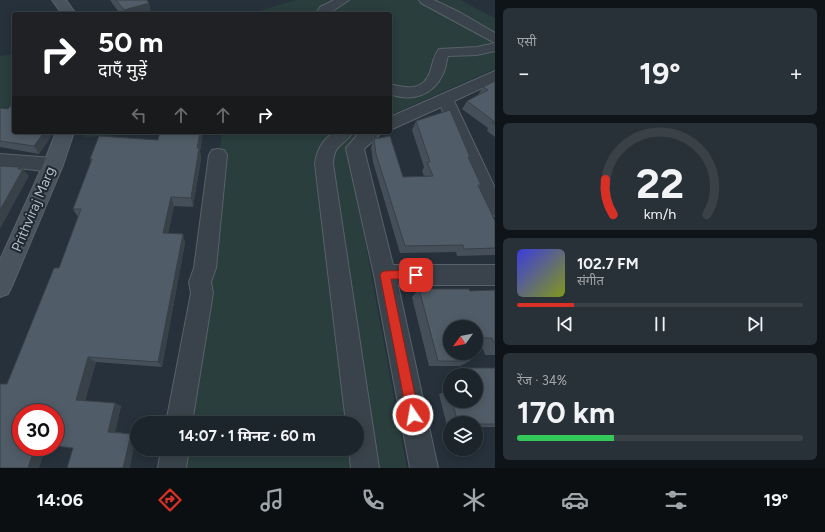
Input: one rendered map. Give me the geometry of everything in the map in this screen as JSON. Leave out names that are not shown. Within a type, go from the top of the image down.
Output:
[{"type":"street","points":[[59,0],[68,12]]},
{"type":"street","points":[[323,12],[324,10],[343,0]]},
{"type":"street","points":[[425,0],[457,16],[495,39]]},
{"type":"street","points":[[392,90],[403,93],[419,91],[433,80],[440,57],[444,52],[476,51],[495,47]]},
{"type":"street","points":[[392,123],[495,76]]},
{"type":"street","points":[[445,98],[489,178],[495,208]]},
{"type":"street","name":"Prithviraj Marg","points":[[0,286],[64,134]]},
{"type":"street","points":[[342,134],[324,151],[324,164],[366,468]]},
{"type":"street","points":[[369,134],[356,148],[385,275],[424,468]]},
{"type":"street","points":[[180,416],[202,293],[200,282],[205,268],[218,155]]},
{"type":"street","points":[[0,160],[52,165]]},
{"type":"street","points":[[385,275],[495,275]]},
{"type":"street","points":[[172,468],[174,456]]},
{"type":"green space","points":[[296,0],[460,0],[495,18],[495,69],[392,114],[392,12],[256,12]]},
{"type":"green space","points":[[12,54],[12,106],[8,110],[0,109],[0,56]]},
{"type":"green space","points":[[85,134],[140,134],[84,137]]},
{"type":"green space","points":[[222,134],[359,134],[356,136],[349,154],[407,468],[179,468],[181,456],[364,456],[364,416],[186,416]]},
{"type":"building","points":[[116,0],[147,0],[149,3],[124,10]]},
{"type":"building","points":[[495,81],[495,122],[467,101],[488,90],[483,87]]},
{"type":"building","points":[[12,104],[12,134],[43,134],[34,146],[0,141],[0,108],[8,109]]},
{"type":"building","points":[[450,110],[470,157],[468,157],[481,185],[478,185],[495,221],[495,248],[464,249],[463,245],[405,246],[376,154],[374,139],[390,136],[403,177],[433,176],[427,162],[430,162],[416,121]]},
{"type":"building","points":[[160,134],[200,134],[197,148],[199,148],[191,198],[171,197],[163,233],[183,234],[158,362],[88,357],[76,400],[115,403],[108,432],[130,434],[123,468],[67,468],[73,448],[64,447],[64,404],[12,404],[12,456],[32,456],[28,468],[0,468],[0,384],[7,384],[54,268],[59,268],[81,209],[73,209],[99,136],[158,140]]},
{"type":"building","points":[[0,166],[19,167],[18,169],[23,169],[0,210]]},
{"type":"building","points":[[419,289],[469,289],[470,291],[495,290],[495,345],[492,338],[483,338],[483,320],[443,320],[443,360],[470,361],[438,361]]},
{"type":"building","points":[[483,368],[495,368],[495,424],[483,424],[483,416],[456,416],[454,408],[483,408]]},
{"type":"route","points":[[413,415],[385,275],[416,275]]}]
